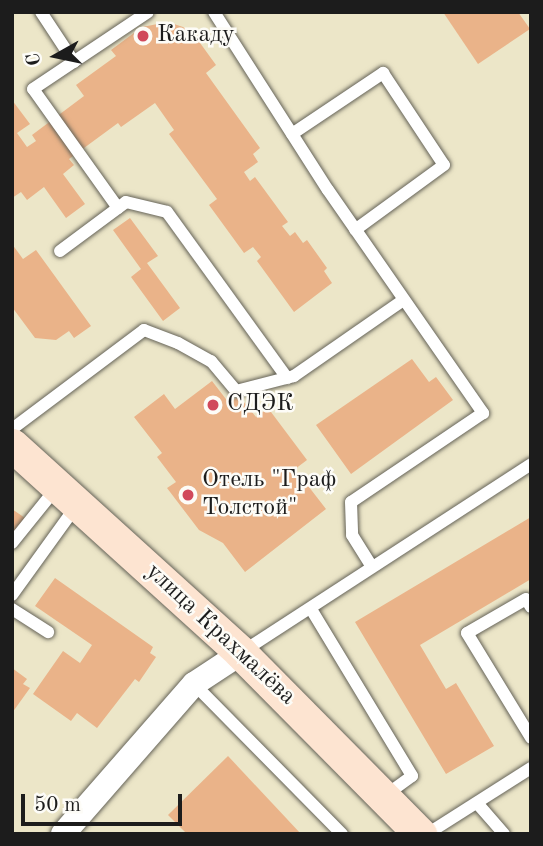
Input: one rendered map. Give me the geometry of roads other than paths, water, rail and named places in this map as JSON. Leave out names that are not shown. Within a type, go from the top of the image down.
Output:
[{"type":"main road","name":"улица Крахмалёва","points":[[12,445],[242,653],[420,834]]},
{"type":"street","points":[[63,834],[194,684],[242,653]]},
{"type":"lane","points":[[41,12],[74,62]]},
{"type":"lane","points":[[118,208],[33,89],[148,12]]},
{"type":"lane","points":[[214,12],[402,301],[483,413],[351,502],[352,535],[371,566]]},
{"type":"lane","points":[[292,134],[383,73],[444,165],[355,230]]},
{"type":"lane","points":[[60,251],[126,202],[167,212],[287,378]]},
{"type":"lane","points":[[12,429],[145,330],[178,343],[211,361],[236,391],[287,378],[402,301]]},
{"type":"lane","points":[[242,653],[311,609],[371,566],[531,464]]},
{"type":"lane","points":[[12,543],[67,496]]},
{"type":"lane","points":[[12,595],[67,496]]},
{"type":"lane","points":[[531,607],[526,599],[467,633],[531,738]]},
{"type":"lane","points":[[12,609],[48,632]]},
{"type":"lane","points":[[311,609],[412,776],[384,796]]},
{"type":"lane","points":[[194,684],[342,834]]},
{"type":"lane","points":[[427,834],[531,768]]},
{"type":"lane","points":[[477,803],[504,834]]},
{"type":"place","name":"Какаду","points":[[143,36]]},
{"type":"place","name":"СДЭК","points":[[213,405]]},
{"type":"place","name":"Отель \"Граф Толстой\"","points":[[188,495]]}]
